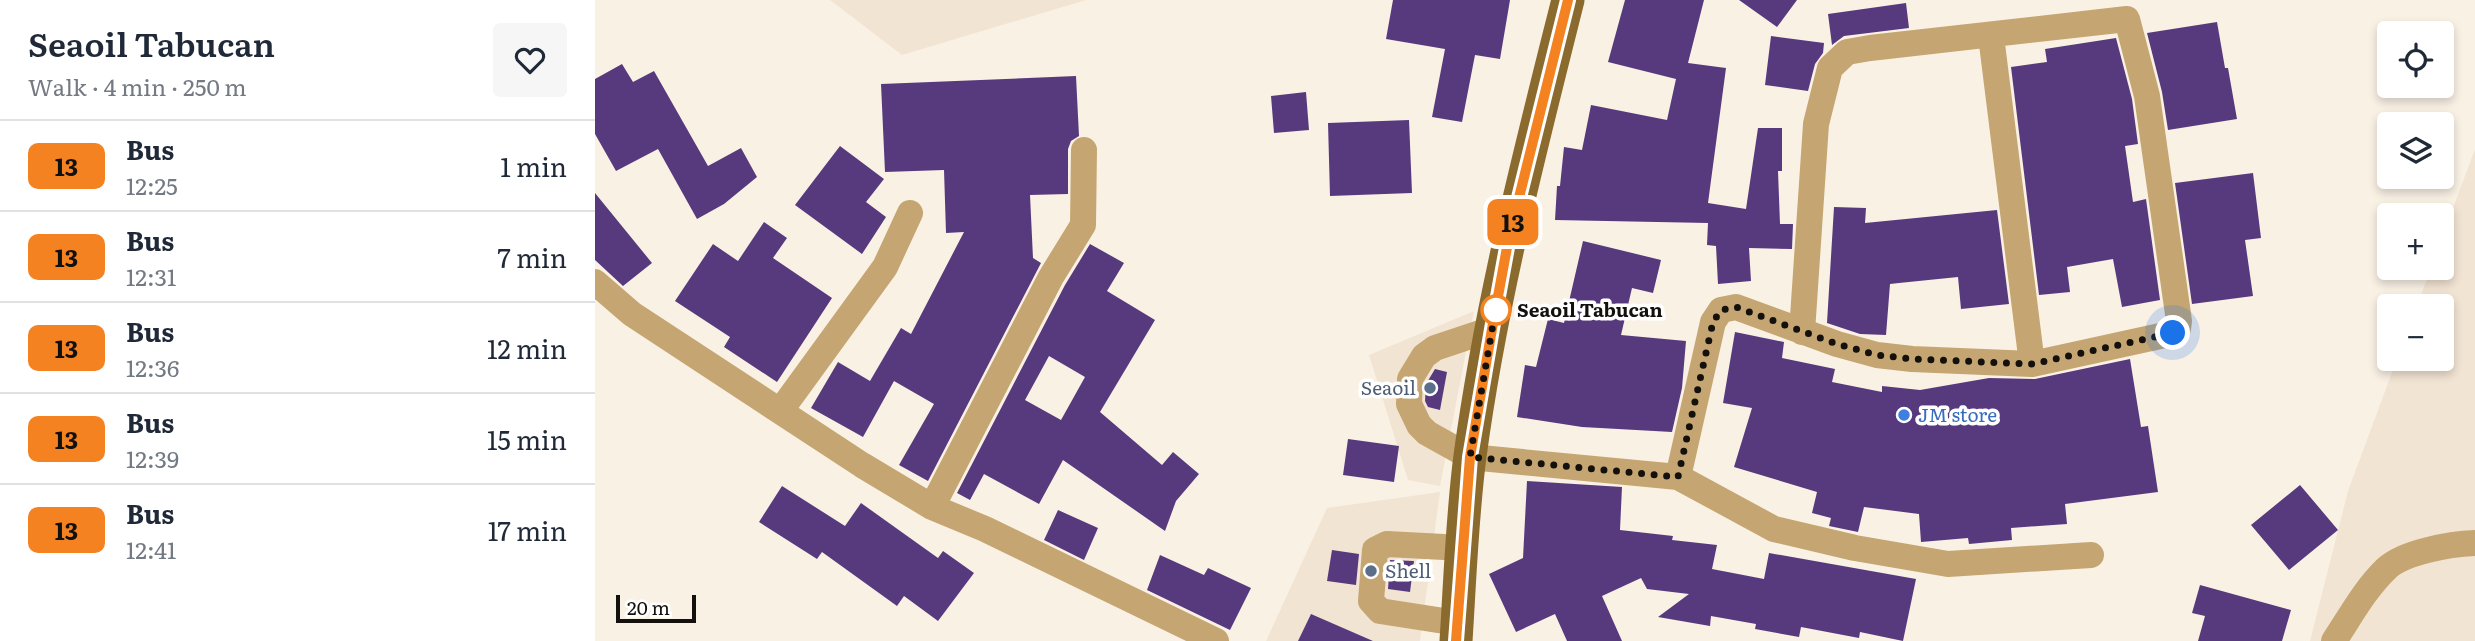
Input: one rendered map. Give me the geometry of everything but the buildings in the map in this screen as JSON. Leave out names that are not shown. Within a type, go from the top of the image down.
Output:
[{"type":"main road","points":[[1456,632],[1470,457],[1492,329],[1508,242],[1568,0]]},
{"type":"street","points":[[1678,477],[1713,322],[1721,310],[1736,307],[1802,331],[1877,355],[2032,364],[2173,333],[2178,329],[2147,96],[2127,19],[1847,52],[1830,68],[1817,124],[1802,331]]},
{"type":"street","points":[[1991,36],[2032,364]]},
{"type":"street","points":[[932,506],[1051,277],[1083,225],[1084,150]]},
{"type":"street","points":[[781,410],[885,267],[910,213]]},
{"type":"street","points":[[595,282],[632,314],[862,465],[932,506],[985,528],[1216,641]]},
{"type":"street","points":[[1492,329],[1435,348],[1424,356],[1410,379],[1409,404],[1419,425],[1427,433],[1470,457],[1678,477],[1774,529],[1855,548],[1948,564],[2091,555]]},
{"type":"street","points":[[2334,641],[2387,567],[2426,550],[2475,542]]},
{"type":"street","points":[[1456,632],[1380,611],[1371,601],[1375,550],[1387,544],[1463,548]]},
{"type":"shaded area","points":[[830,0],[1086,0],[902,55]]},
{"type":"shaded area","points":[[2475,149],[2475,641],[2310,641],[2348,491],[2393,371],[2454,371],[2454,294],[2421,294],[2427,280],[2454,280],[2454,205]]},
{"type":"shaded area","points":[[1474,311],[1440,486],[1408,480],[1369,355]]},
{"type":"shaded area","points":[[1440,492],[1420,641],[1266,641],[1327,508]]},
{"type":"bus line","name":"13","points":[[1456,641],[1470,457],[1492,329],[1508,242],[1568,0]]},
{"type":"place","name":"Seaoil Tabucan","points":[[1496,310]]},
{"type":"place","name":"Seaoil","points":[[1430,388]]},
{"type":"place","name":"JM store","points":[[1904,415]]},
{"type":"place","name":"Shell","points":[[1371,571]]},
{"type":"route","points":[[1496,310],[1496,307],[1470,457],[1678,477],[1713,322],[1721,310],[1736,307],[1837,344],[1877,355],[1912,359],[2032,364],[2173,333]]}]
